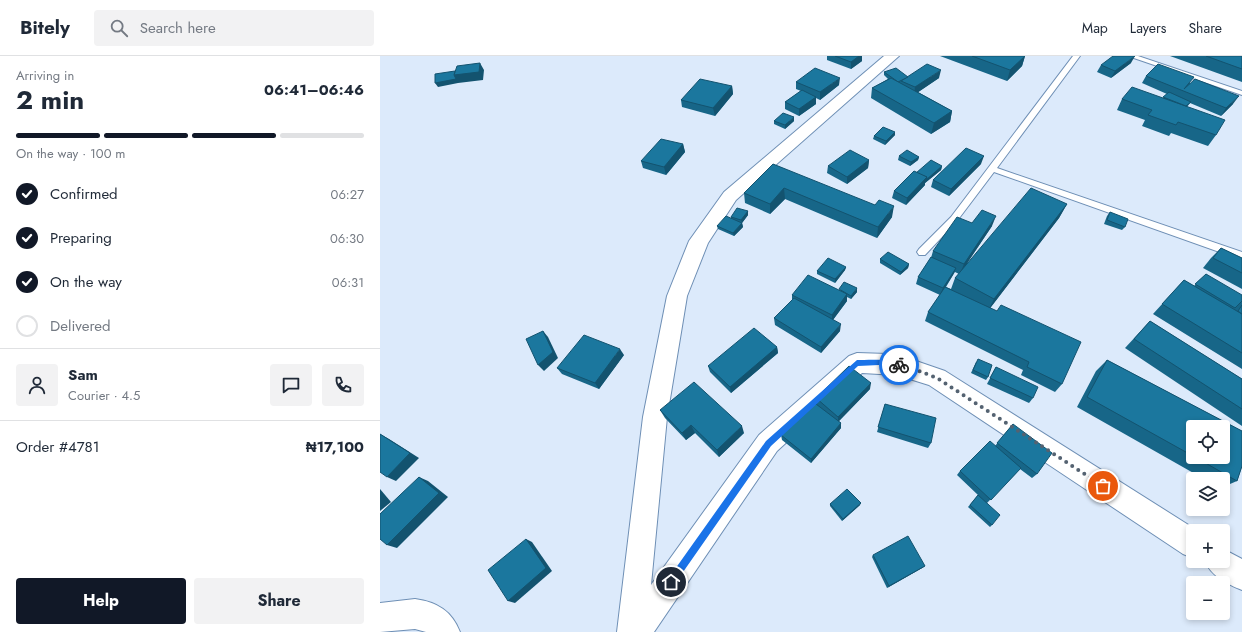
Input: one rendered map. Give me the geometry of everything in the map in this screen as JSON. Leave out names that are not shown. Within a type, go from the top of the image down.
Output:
[{"type":"street","points":[[632,632],[655,416],[677,296],[699,241],[730,196],[892,56]]},
{"type":"street","points":[[636,632],[768,443],[857,363],[879,362],[909,367],[937,378],[1186,539]]},
{"type":"street","points":[[1230,568],[1242,576]]},
{"type":"street","points":[[380,618],[401,614],[421,615],[435,620],[445,632]]},
{"type":"lane","points":[[922,252],[954,219],[993,169],[1076,56]]},
{"type":"lane","points":[[1131,56],[1242,93]]},
{"type":"lane","points":[[993,169],[1242,256]]},
{"type":"building","points":[[835,56],[859,56],[851,62]]},
{"type":"building","points":[[972,56],[1025,56],[1010,70]]},
{"type":"building","points":[[1113,56],[1135,56],[1115,71],[1101,65]]},
{"type":"building","points":[[1206,56],[1242,56],[1242,69]]},
{"type":"building","points":[[480,63],[479,72],[454,75],[457,66]]},
{"type":"building","points":[[927,64],[941,70],[915,87],[901,81]]},
{"type":"building","points":[[1158,64],[1194,77],[1184,89],[1195,79],[1239,96],[1226,108],[1146,76]]},
{"type":"building","points":[[815,68],[840,78],[820,92],[796,82]]},
{"type":"building","points":[[896,68],[908,77],[898,82],[884,72]]},
{"type":"building","points":[[455,71],[454,75],[456,79],[435,83],[435,74]]},
{"type":"building","points":[[891,78],[952,111],[934,123],[872,88]]},
{"type":"building","points":[[700,79],[732,86],[713,108],[681,100]]},
{"type":"building","points":[[1132,87],[1225,120],[1216,135],[1178,122],[1176,125],[1148,115],[1152,110],[1122,99]]},
{"type":"building","points":[[802,90],[816,97],[799,109],[785,102]]},
{"type":"building","points":[[1169,92],[1191,102],[1186,106],[1163,97]]},
{"type":"building","points":[[783,113],[794,117],[785,125],[774,121]]},
{"type":"building","points":[[883,127],[895,132],[886,141],[874,136]]},
{"type":"building","points":[[661,139],[683,144],[664,167],[641,161]]},
{"type":"building","points":[[966,148],[984,156],[951,189],[933,180]]},
{"type":"building","points":[[850,150],[869,160],[847,177],[828,166]]},
{"type":"building","points":[[907,150],[919,157],[911,162],[899,156]]},
{"type":"building","points":[[931,160],[942,166],[926,180],[927,177],[916,173]]},
{"type":"building","points":[[773,164],[875,205],[879,200],[894,206],[878,227],[784,188],[770,204],[744,193]]},
{"type":"building","points":[[914,171],[927,177],[907,198],[894,191]]},
{"type":"building","points":[[1031,188],[1067,204],[994,299],[955,278]]},
{"type":"building","points":[[737,208],[748,211],[741,220],[731,217]]},
{"type":"building","points":[[982,210],[996,216],[964,264],[933,251],[957,217],[972,223]]},
{"type":"building","points":[[1110,212],[1128,219],[1125,227],[1107,220]]},
{"type":"building","points":[[726,216],[742,223],[733,233],[717,226]]},
{"type":"building","points":[[1221,248],[1242,258],[1242,273],[1213,258]]},
{"type":"building","points":[[888,252],[909,264],[901,272],[880,259]]},
{"type":"building","points":[[931,257],[956,268],[943,288],[918,277]]},
{"type":"building","points":[[828,258],[846,267],[835,279],[817,271]]},
{"type":"building","points":[[1206,274],[1242,295],[1242,301],[1235,308],[1195,284]]},
{"type":"building","points":[[808,275],[847,294],[832,315],[792,295]]},
{"type":"building","points":[[1184,280],[1242,314],[1242,353],[1162,304]]},
{"type":"building","points":[[844,282],[857,288],[851,296],[839,289]]},
{"type":"building","points":[[945,287],[997,311],[1001,305],[1081,342],[1062,384],[1027,367],[1029,362],[928,312]]},
{"type":"building","points":[[794,298],[841,324],[821,347],[774,318]]},
{"type":"building","points":[[1242,305],[1242,314],[1238,311]]},
{"type":"building","points":[[1150,321],[1242,379],[1242,409],[1134,339]]},
{"type":"building","points":[[754,328],[777,347],[730,387],[708,366]]},
{"type":"building","points":[[543,331],[553,352],[538,365],[526,339]]},
{"type":"building","points":[[584,335],[620,349],[595,383],[557,368]]},
{"type":"building","points":[[978,359],[992,365],[988,377],[973,370]]},
{"type":"building","points":[[1107,360],[1221,420],[1186,420],[1186,452],[1087,397]]},
{"type":"building","points":[[849,366],[871,383],[838,417],[816,398]]},
{"type":"building","points":[[996,367],[1038,387],[1033,398],[990,378]]},
{"type":"building","points":[[694,382],[742,426],[717,450],[691,425],[682,433],[660,410]]},
{"type":"building","points":[[812,401],[841,423],[811,459],[781,435]]},
{"type":"building","points":[[885,404],[936,418],[931,443],[878,427]]},
{"type":"building","points":[[1013,424],[1052,453],[1037,474],[997,443]]},
{"type":"building","points":[[1230,425],[1242,431],[1242,466],[1237,481],[1230,477],[1230,472],[1221,472],[1207,464],[1230,464]]},
{"type":"building","points":[[380,434],[410,453],[387,477],[380,472]]},
{"type":"building","points":[[990,441],[1021,468],[991,500],[960,471]]},
{"type":"building","points":[[419,477],[439,493],[387,545],[380,539],[380,514]]},
{"type":"building","points":[[847,489],[861,503],[843,519],[830,504]]},
{"type":"building","points":[[978,495],[1000,515],[992,525],[970,505]]},
{"type":"building","points":[[908,536],[925,566],[889,586],[873,555]]},
{"type":"building","points":[[526,539],[546,568],[508,601],[488,570]]},
{"type":"way so far","points":[[899,365],[909,367],[937,378],[1103,486]]},
{"type":"route","points":[[671,582],[768,443],[857,363],[879,362],[899,365]]}]
